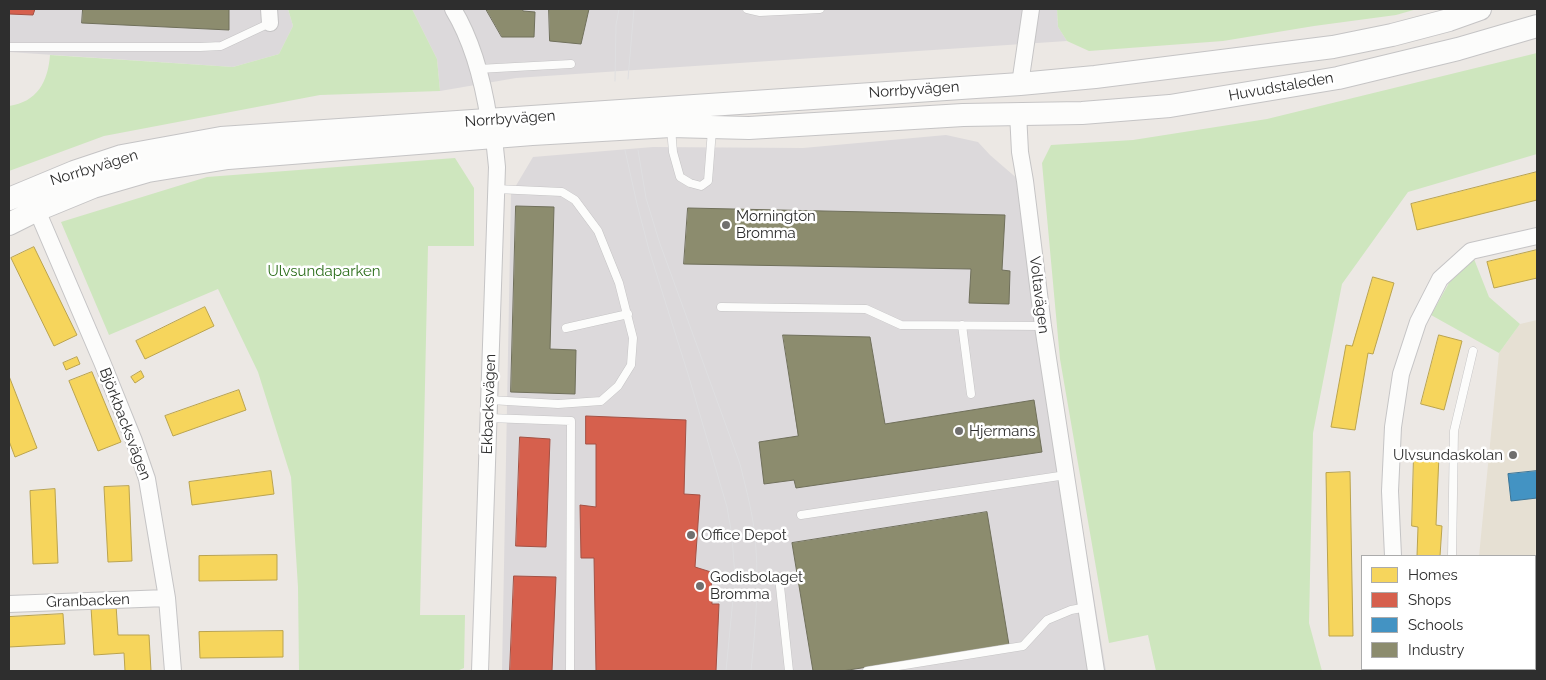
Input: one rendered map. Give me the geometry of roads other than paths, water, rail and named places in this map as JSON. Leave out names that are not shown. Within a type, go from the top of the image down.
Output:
[{"type":"main road","name":"Huvudstaleden","points":[[1020,84],[1095,77],[1333,47],[1439,22],[1480,9]]},
{"type":"main road","name":"Huvudstaleden","points":[[1018,113],[1110,112],[1170,106],[1338,78],[1458,49],[1537,26]]},
{"type":"main road","points":[[1018,113],[1020,84]]},
{"type":"main road","name":"Norrbyvägen","points":[[491,129],[1020,84]]},
{"type":"main road","name":"Norrbyvägen","points":[[9,224],[25,199],[74,172],[122,156],[221,138],[491,129],[671,126],[749,128],[1018,113]]},
{"type":"street","name":"Ekbacksvägen","points":[[453,9],[463,25],[478,69],[497,167],[480,671]]},
{"type":"street","points":[[1020,84],[1031,9]]},
{"type":"street","name":"Voltavägen","points":[[1018,113],[1020,152],[1043,326],[1096,671]]},
{"type":"street","name":"Björkbacksvägen","points":[[25,199],[102,362],[143,468],[153,508],[167,598],[173,671]]},
{"type":"street","points":[[1392,555],[1390,491],[1394,427],[1401,374],[1418,322],[1440,279],[1472,250],[1537,236]]},
{"type":"street","name":"Granbacken","points":[[9,604],[167,598]]},
{"type":"lane","points":[[747,9],[760,12],[820,9]]},
{"type":"lane","points":[[9,47],[200,48],[221,46],[269,16]]},
{"type":"lane","points":[[478,69],[571,64]]},
{"type":"lane","points":[[671,126],[673,152],[680,177],[690,184],[701,186],[708,180],[712,128]]},
{"type":"lane","points":[[490,400],[558,404],[601,401],[618,386],[631,365],[633,338],[619,283],[598,231],[575,200],[562,192],[496,189]]},
{"type":"lane","points":[[721,307],[866,309],[901,325],[1043,326]]},
{"type":"lane","points":[[566,328],[628,314]]},
{"type":"lane","points":[[962,326],[972,394]]},
{"type":"lane","points":[[1452,555],[1454,431],[1473,351]]},
{"type":"lane","points":[[489,418],[571,421],[570,671]]},
{"type":"lane","points":[[801,515],[1066,475]]},
{"type":"lane","points":[[779,577],[789,671]]},
{"type":"lane","points":[[867,671],[1023,646],[1048,620],[1071,610],[1087,607]]},
{"type":"tram line","points":[[615,81],[616,25],[619,9]]},
{"type":"tram line","points":[[628,79],[634,9]]},
{"type":"tram line","points":[[625,150],[649,250],[727,507],[732,536],[735,578],[726,671]]},
{"type":"tram line","points":[[638,150],[646,198],[659,241],[740,464],[750,504],[756,546],[757,582],[751,671]]},
{"type":"place","name":"Mornington Bromma","points":[[726,225]]},
{"type":"place","name":"Hjermans","points":[[959,431]]},
{"type":"place","name":"Ulvsundaskolan","points":[[1513,455]]},
{"type":"place","name":"Office Depot","points":[[691,535]]},
{"type":"place","name":"Godisbolaget Bromma","points":[[700,586]]},
{"type":"park label","name":"Ulvsundaparken","points":[[324,271]]}]
